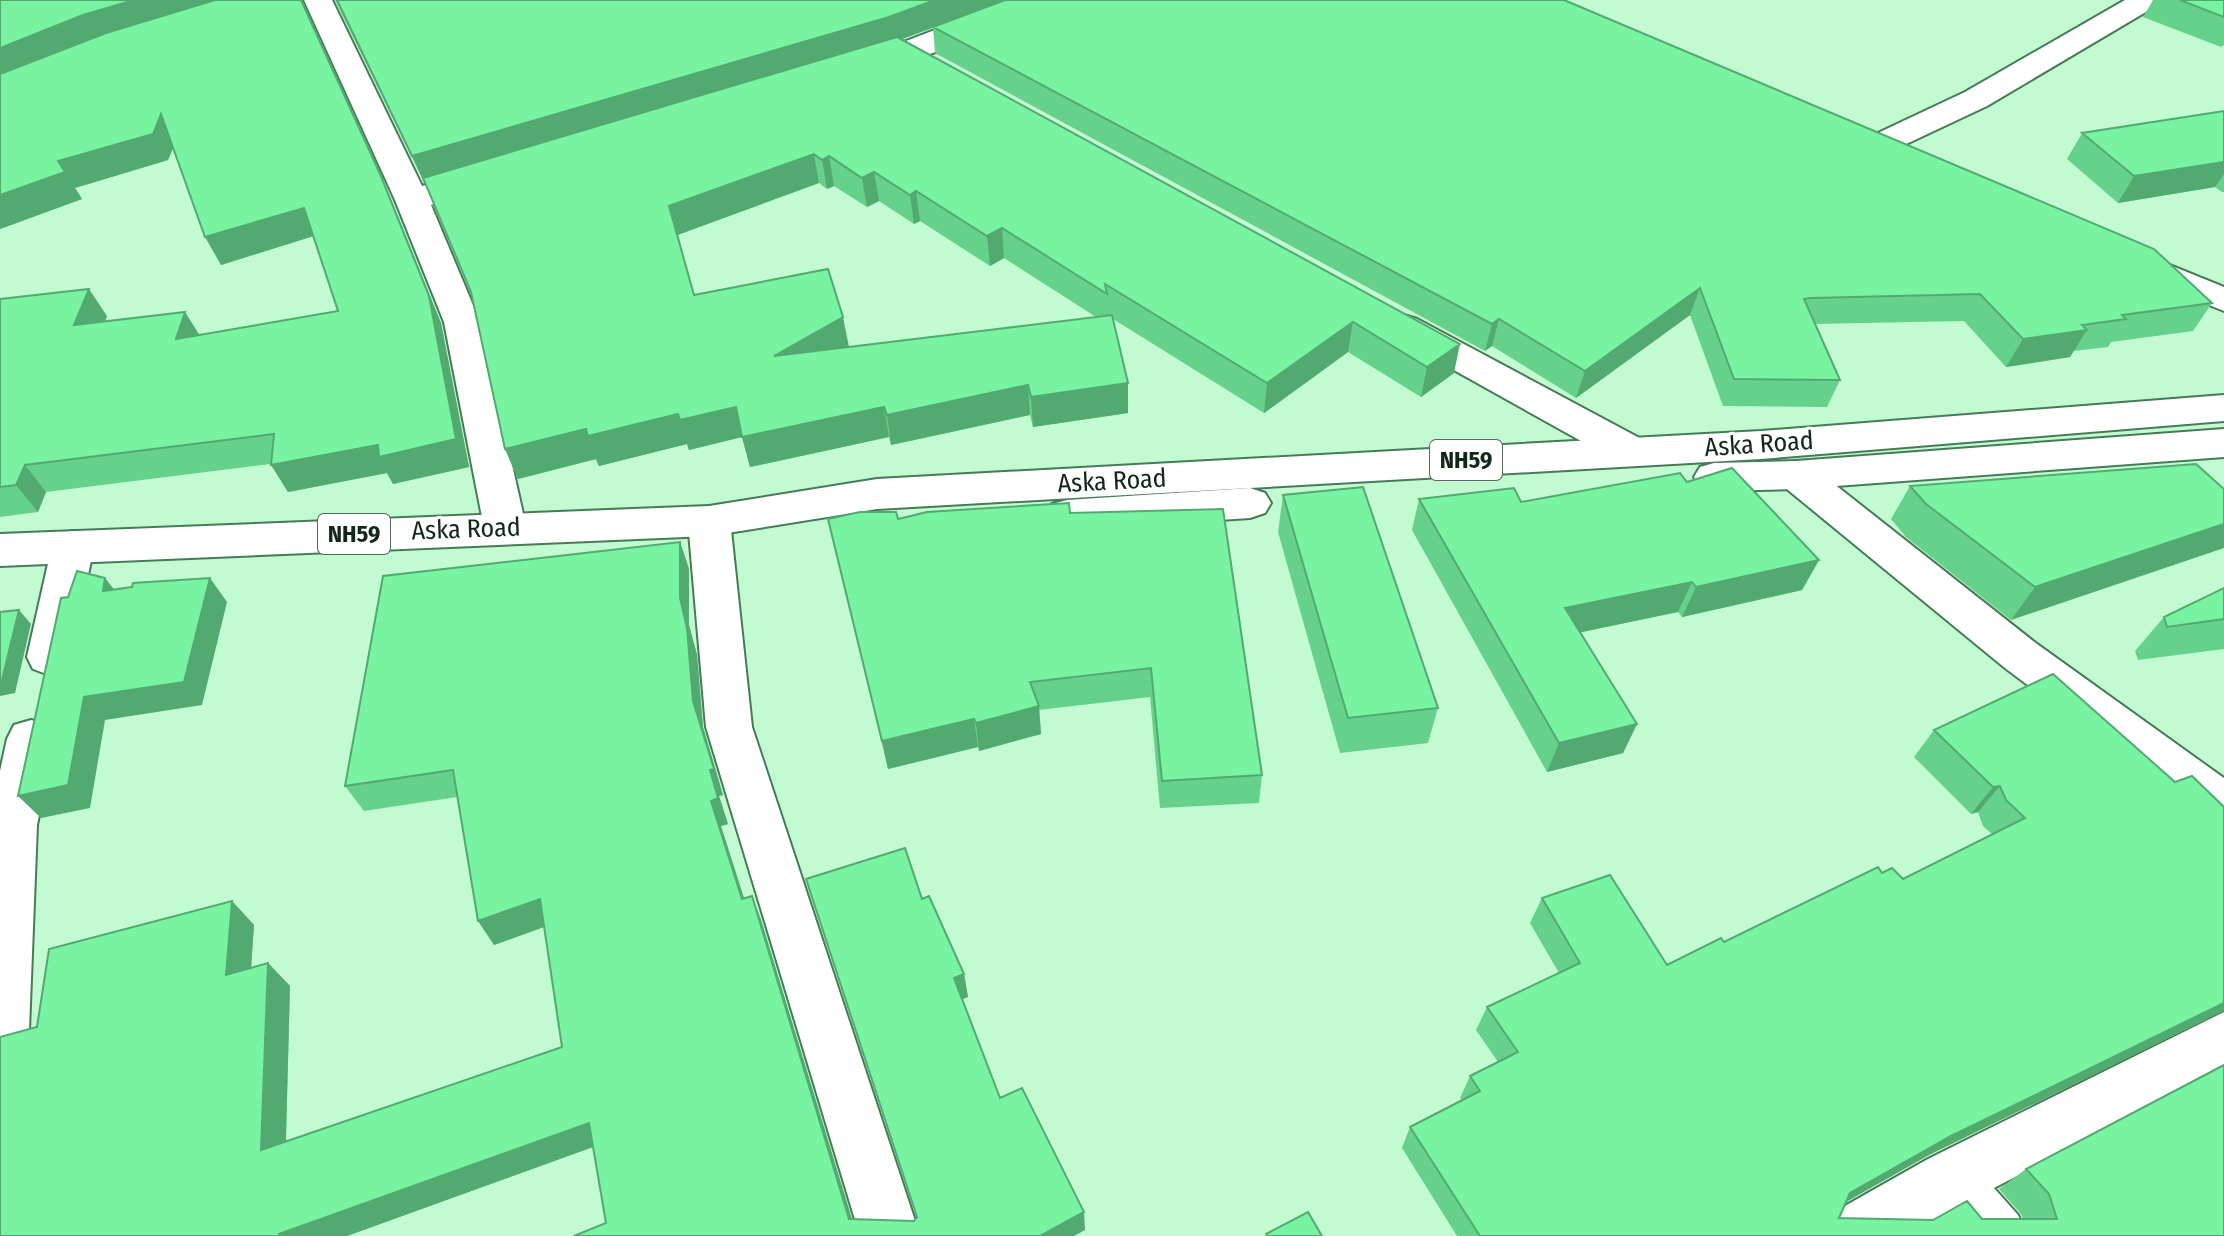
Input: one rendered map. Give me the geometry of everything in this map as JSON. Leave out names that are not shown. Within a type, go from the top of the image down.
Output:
[{"type":"main road","points":[[318,0],[412,200],[462,322],[505,527]]},
{"type":"main road","points":[[830,75],[904,52],[1039,0]]},
{"type":"main road","points":[[1875,148],[1976,99],[2146,0]]},
{"type":"main road","points":[[904,52],[946,75]]},
{"type":"main road","points":[[412,200],[516,169]]},
{"type":"main road","points":[[2107,249],[2224,300]]},
{"type":"main road","points":[[1380,313],[1631,451]]},
{"type":"main road","name":"Aska Road","points":[[0,550],[709,521],[877,494],[1761,445],[2224,408]]},
{"type":"main road","name":"NH59","points":[[709,521],[927,524],[1602,480],[1796,475],[2224,443]]},
{"type":"main road","points":[[1796,475],[2021,656],[2204,790],[2224,809]]},
{"type":"main road","points":[[709,521],[729,727],[890,1236]]},
{"type":"main road","points":[[0,1056],[12,825],[73,546]]},
{"type":"main road","points":[[1850,1236],[1949,1180],[2224,1038]]},
{"type":"main road","points":[[1949,1180],[1997,1236]]},
{"type":"building","points":[[0,0],[134,0],[83,15],[0,48]]},
{"type":"building","points":[[215,0],[301,0],[380,174],[429,296],[456,439],[379,457],[378,445],[271,465],[274,434],[25,465],[16,485],[0,487],[0,299],[89,289],[74,325],[185,312],[176,339],[338,311],[304,208],[205,237],[161,114],[153,134],[58,161],[65,172],[0,195],[0,74],[106,33]]},
{"type":"building","points":[[337,0],[935,0],[889,17],[412,156]]},
{"type":"building","points":[[1005,0],[1564,0],[2154,249],[2212,303],[2122,315],[2126,319],[2082,325],[2087,330],[2023,339],[1980,294],[1810,298],[1804,299],[1840,380],[1734,379],[1700,288],[1585,371],[1499,319],[1492,324],[933,27]]},
{"type":"building","points":[[2180,0],[2224,0],[2224,17]]},
{"type":"building","points":[[897,37],[1460,344],[1427,367],[1353,322],[1267,383],[1105,284],[1107,294],[1002,228],[987,236],[916,191],[910,195],[874,172],[862,178],[829,156],[822,160],[814,154],[669,206],[694,295],[828,269],[843,317],[774,356],[1112,315],[1128,383],[1031,397],[1028,385],[887,415],[884,407],[742,437],[736,407],[680,420],[678,414],[588,436],[586,429],[505,449],[471,292],[423,178]]},
{"type":"building","points":[[2224,111],[2224,162],[2134,176],[2082,133]]},
{"type":"building","points":[[2196,464],[2224,489],[2224,524],[2035,587],[1926,504],[1910,486]]},
{"type":"building","points":[[1732,468],[1819,560],[1696,587],[1692,582],[1565,608],[1637,724],[1559,743],[1419,499],[1514,488],[1521,502],[1680,473],[1687,482]]},
{"type":"building","points":[[1363,487],[1438,708],[1348,718],[1283,495]]},
{"type":"building","points":[[1069,503],[1070,513],[1223,509],[1262,775],[1162,781],[1151,668],[1030,682],[1039,706],[976,723],[974,719],[882,741],[828,519],[860,512],[896,512],[898,519],[927,512]]},
{"type":"building","points":[[680,542],[680,598],[687,628],[693,701],[714,769],[710,770],[718,798],[711,801],[742,899],[752,896],[849,1219],[914,1221],[917,1217],[806,879],[905,848],[922,899],[929,896],[964,974],[954,978],[1000,1098],[1022,1088],[1084,1212],[1040,1236],[574,1236],[606,1223],[589,1123],[279,1236],[0,1236],[0,1037],[37,1027],[49,949],[232,901],[226,975],[268,963],[261,1150],[562,1047],[540,899],[478,921],[453,770],[345,786],[383,576]]},
{"type":"building","points":[[77,571],[105,578],[103,591],[132,587],[133,583],[210,578],[184,682],[84,697],[68,785],[18,796],[61,598],[68,597]]},
{"type":"building","points":[[2224,588],[2224,619],[2167,627],[2164,617]]},
{"type":"building","points":[[19,610],[2,680],[0,680],[0,612]]},
{"type":"building","points":[[2053,674],[2175,782],[2192,776],[2224,807],[2224,1003],[1951,1136],[1850,1193],[1839,1218],[1933,1220],[1967,1201],[1982,1219],[2057,1219],[2049,1194],[2026,1169],[2224,1065],[2224,1236],[1480,1236],[1410,1127],[1480,1091],[1470,1076],[1518,1052],[1487,1007],[1580,963],[1542,898],[1610,875],[1667,965],[1721,938],[1724,942],[1878,867],[1882,873],[1892,868],[1903,879],[2025,818],[2006,800],[2000,786],[1993,787],[1934,730]]},
{"type":"building","points":[[1308,1212],[1322,1236],[1267,1236],[1266,1234]]}]
